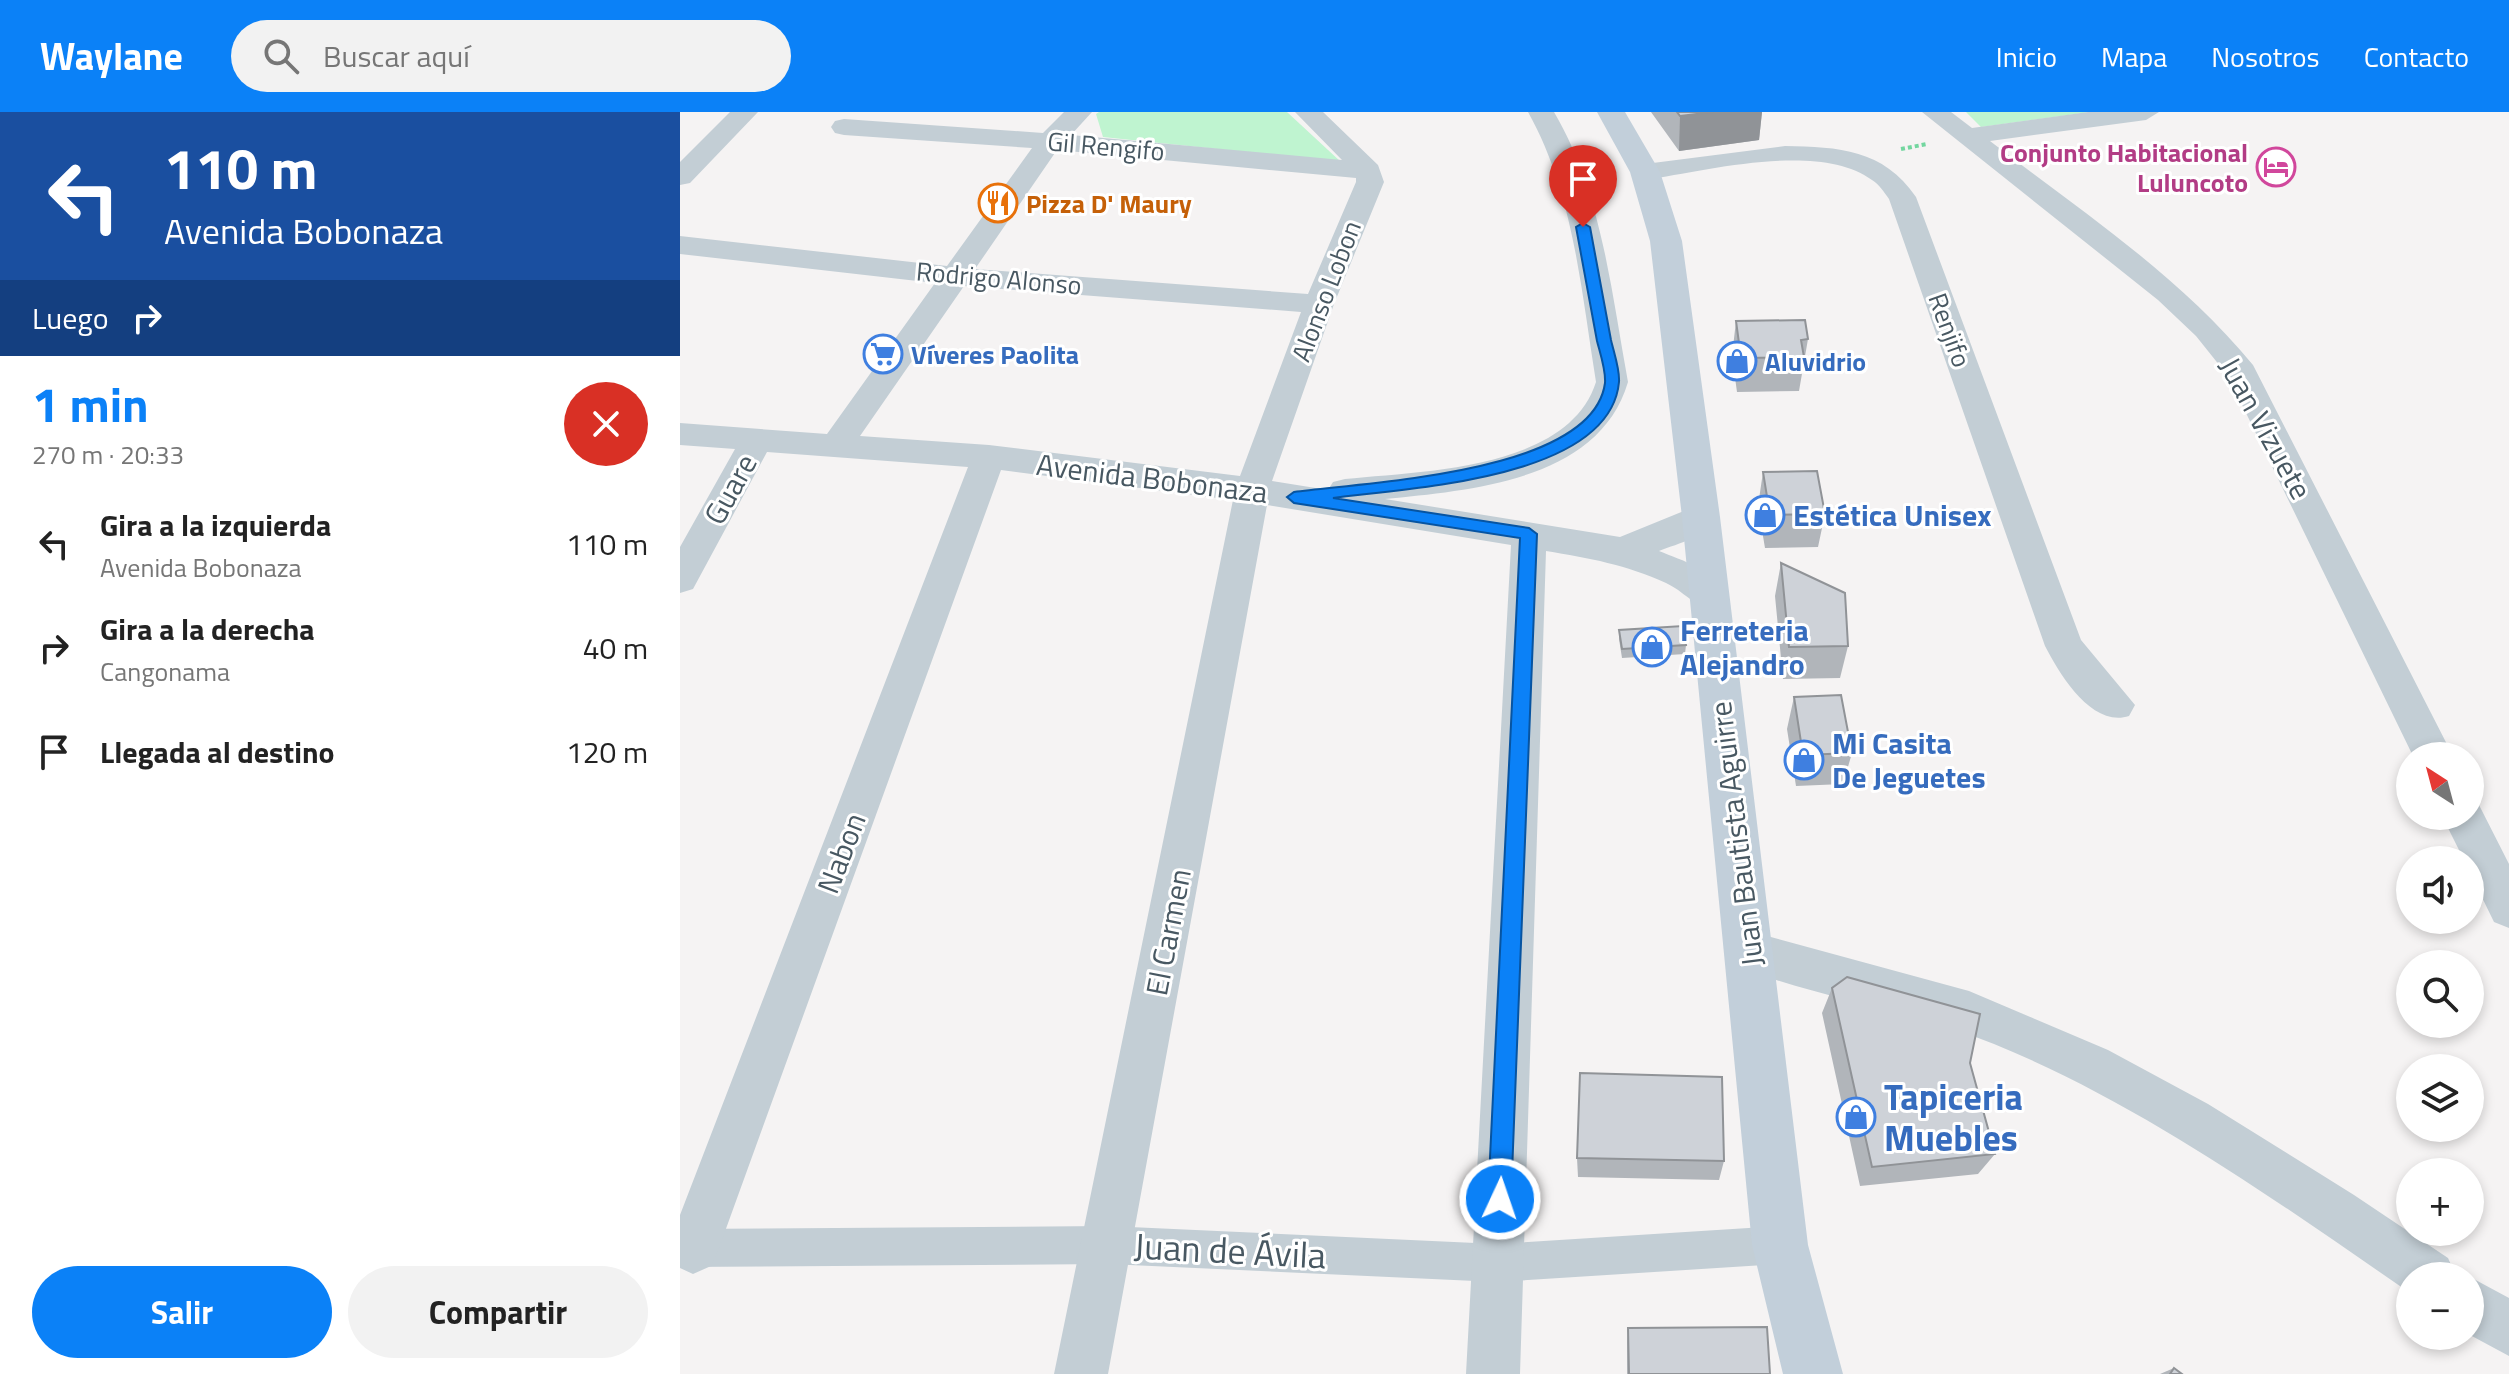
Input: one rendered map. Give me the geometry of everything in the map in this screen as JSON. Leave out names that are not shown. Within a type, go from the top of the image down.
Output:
[{"type":"main road","name":"Juan Bautista Aguirre","points":[[1611,112],[1645,172],[1666,241],[1701,517],[1780,1245],[1813,1374]]},
{"type":"street","points":[[680,177],[745,112]]},
{"type":"street","points":[[838,443],[1050,141],[1079,112]]},
{"type":"street","points":[[1308,112],[1368,171]]},
{"type":"street","points":[[1273,494],[1486,472],[1553,450],[1583,432],[1603,409],[1612,382],[1577,196],[1568,162],[1541,112]]},
{"type":"street","name":"Juan Vizuete","points":[[1935,112],[2169,293],[2207,329],[2242,372],[2426,742]]},
{"type":"street","points":[[1969,136],[2146,112]]},
{"type":"street","name":"Gil Rengifo","points":[[844,127],[1050,141],[1368,171]]},
{"type":"street","name":"Renjifo","points":[[1645,172],[1807,152],[1853,158],[1880,170],[1902,197],[2064,646],[2096,688],[2115,705]]},
{"type":"street","name":"Alonso Lobon","points":[[1273,494],[1319,304],[1370,182],[1368,171]]},
{"type":"street","name":"Rodrigo Alonso","points":[[680,245],[955,276],[1319,304]]},
{"type":"street","name":"Avenida Bobonaza","points":[[680,434],[838,443],[989,457],[1273,494],[1621,550],[1683,575],[1708,594]]},
{"type":"street","name":"Guare","points":[[680,579],[757,440]]},
{"type":"street","name":"Nabon","points":[[687,1248],[989,457]]},
{"type":"street","name":"El Carmen","points":[[1081,1374],[1273,494]]},
{"type":"street","name":"Avenida Bobonaza","points":[[1621,550],[1663,537],[1701,517]]},
{"type":"street","points":[[1493,1374],[1529,534]]},
{"type":"street","points":[[2470,830],[2509,908]]},
{"type":"street","points":[[1749,951],[1939,1004],[2037,1040],[2220,1140],[2408,1262]]},
{"type":"street","name":"Juan de Ávila","points":[[687,1248],[1108,1245],[1497,1263],[1780,1245]]},
{"type":"path","points":[[1853,158],[1969,136]]},
{"type":"green space","points":[[1287,112],[1341,162],[1103,137],[1096,114]]},
{"type":"green space","points":[[1966,112],[2090,112],[1981,127]]},
{"type":"building","points":[[1677,112],[1713,112],[1680,116]]},
{"type":"building","points":[[1805,320],[1808,339],[1801,340],[1804,357],[1741,358],[1736,321]]},
{"type":"building","points":[[1817,471],[1825,514],[1770,515],[1763,472]]},
{"type":"building","points":[[1781,563],[1845,593],[1848,646],[1789,647]]},
{"type":"building","points":[[1683,626],[1686,645],[1622,649],[1619,630]]},
{"type":"building","points":[[1841,695],[1852,753],[1803,755],[1794,697]]},
{"type":"building","points":[[1847,977],[1980,1014],[1970,1063],[1995,1154],[1872,1167],[1832,988]]},
{"type":"building","points":[[1580,1073],[1722,1077],[1724,1161],[1577,1158]]},
{"type":"building","points":[[1767,1327],[1770,1374],[1629,1374],[1628,1328]]},
{"type":"place","name":"Conjunto Habitacional Luluncoto","points":[[2276,167]]},
{"type":"place","name":"Pizza D' Maury","points":[[998,203]]},
{"type":"place","name":"Víveres Paolita","points":[[883,354]]},
{"type":"place","name":"Aluvidrio","points":[[1737,361]]},
{"type":"place","name":"Estética Unisex","points":[[1765,515]]},
{"type":"place","name":"Ferreteria Alejandro","points":[[1652,647]]},
{"type":"place","name":"Mi Casita De Jeguetes","points":[[1804,760]]},
{"type":"place","name":"Tapiceria Muebles","points":[[1856,1117]]},
{"type":"route","points":[[1500,1199],[1529,534],[1294,497],[1452,479],[1486,472],[1553,450],[1583,432],[1603,409],[1612,382],[1583,227]]}]
